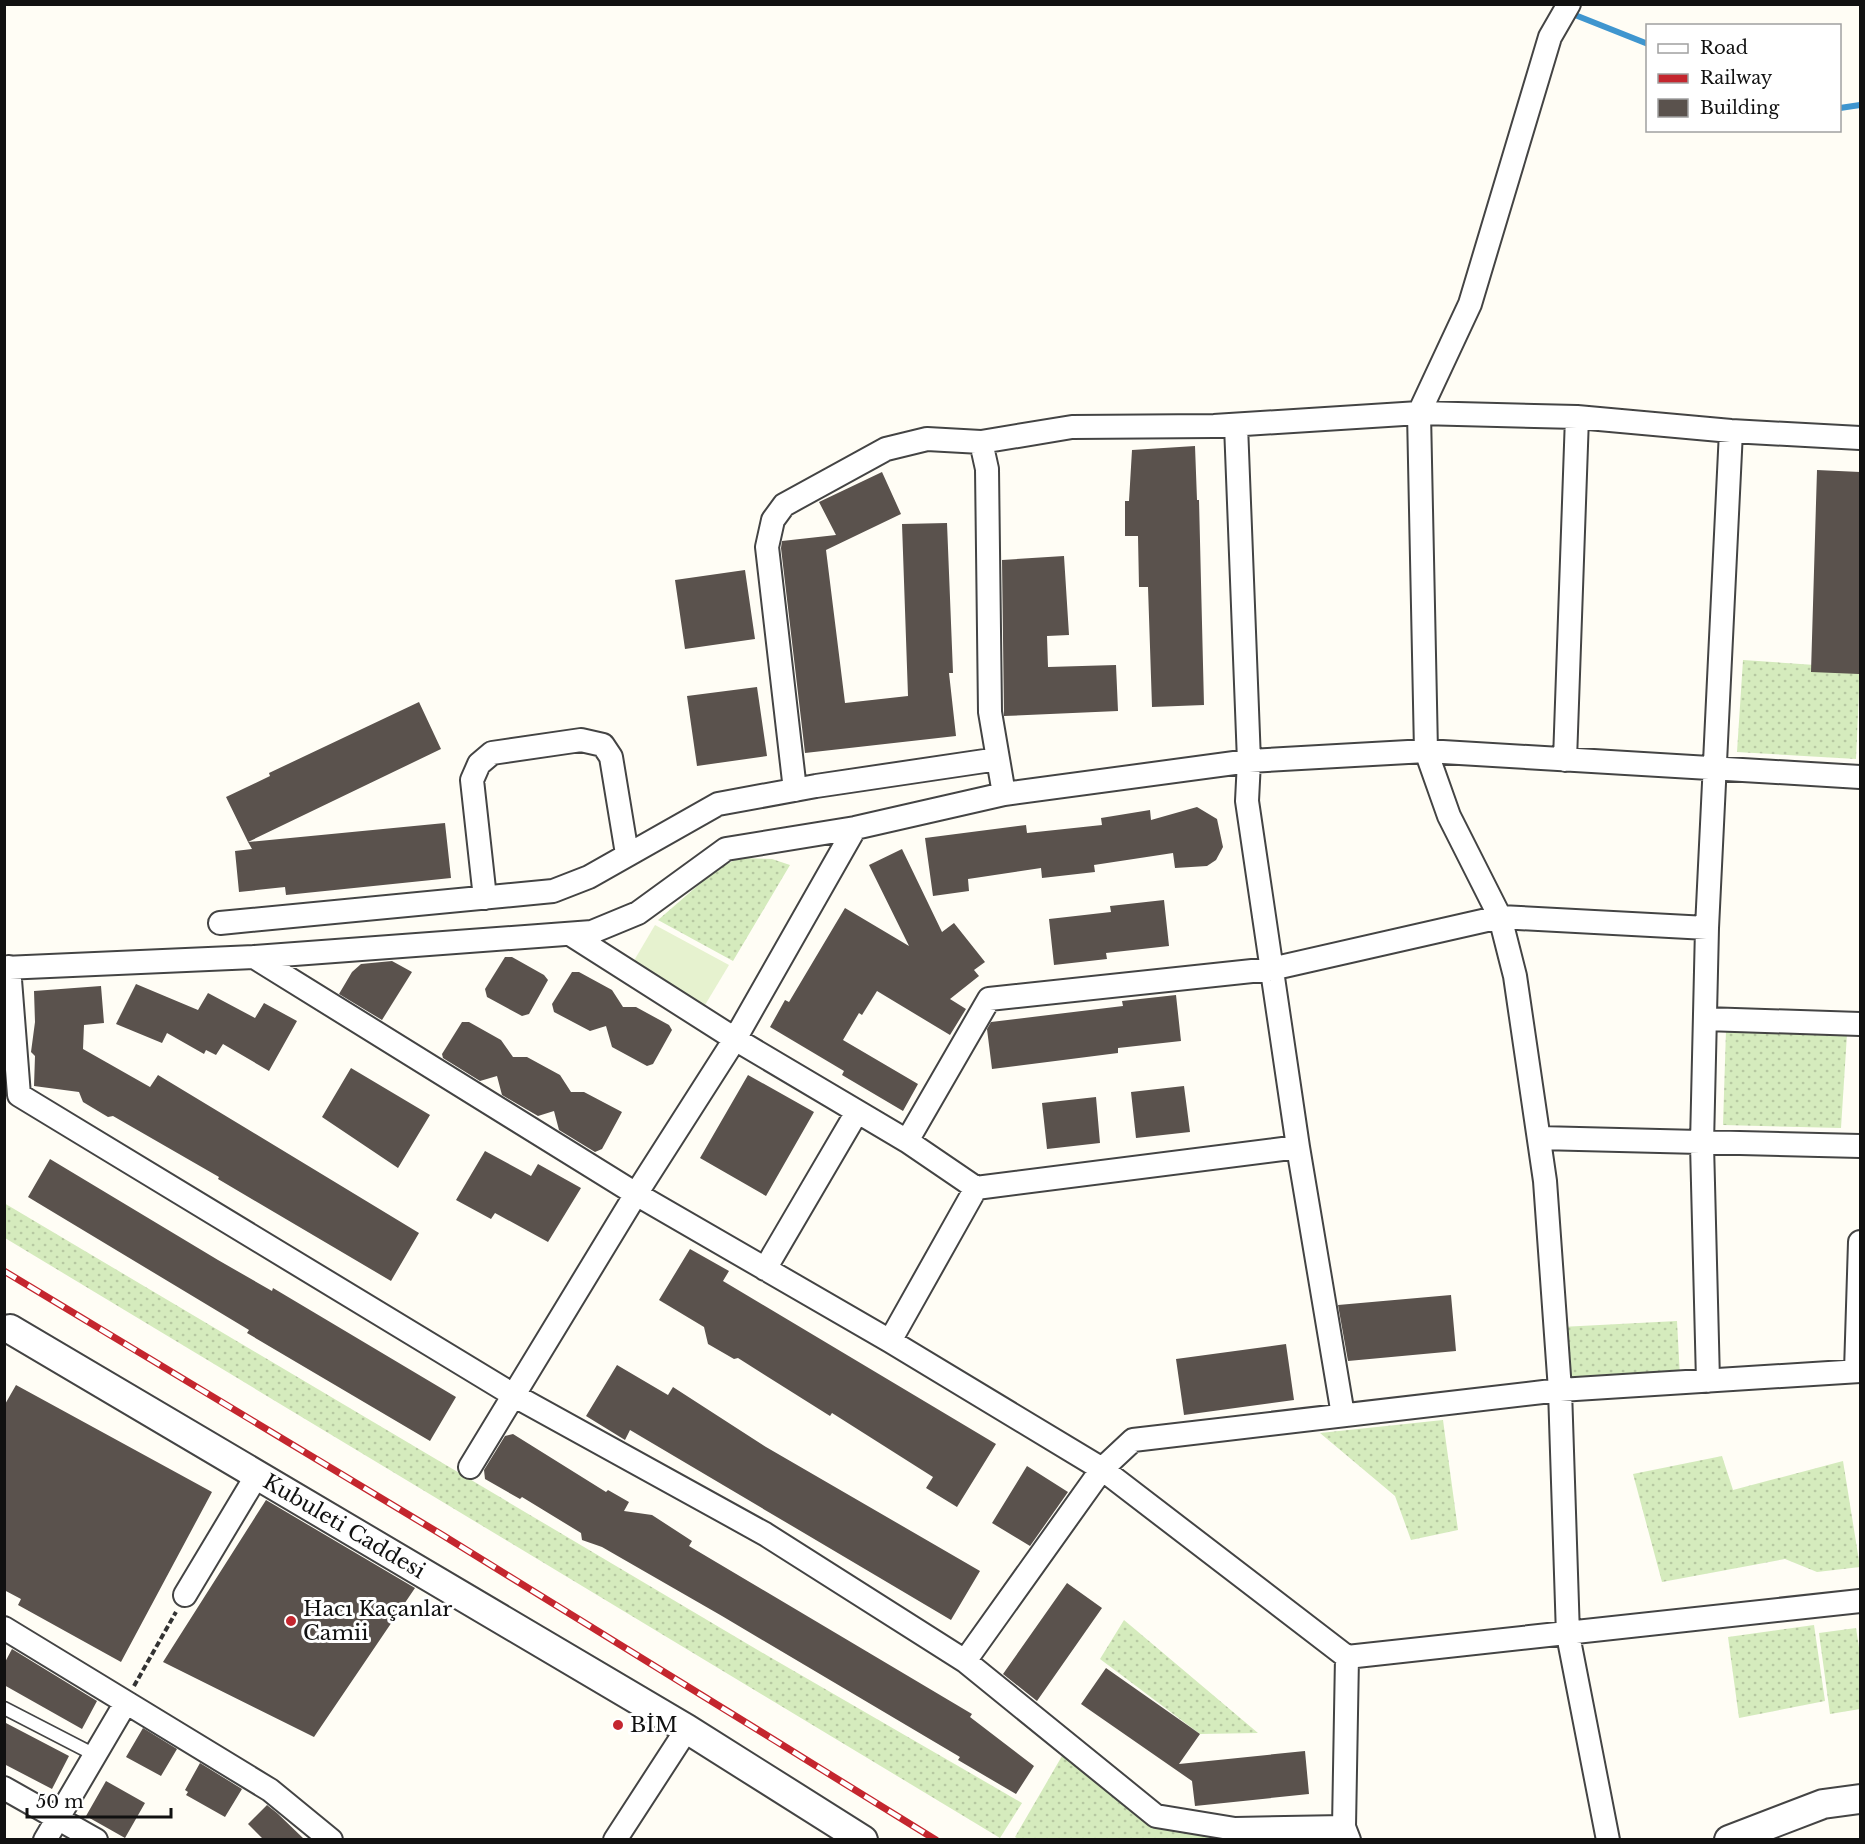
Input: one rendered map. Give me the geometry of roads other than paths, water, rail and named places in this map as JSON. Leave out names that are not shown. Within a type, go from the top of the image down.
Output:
[{"type":"street","points":[[1569,4],[1550,37],[1470,304],[1419,413],[1426,751],[1449,816],[1500,917],[1515,976],[1545,1181],[1560,1390],[1568,1635],[1608,1839]]},
{"type":"street","points":[[795,790],[767,547],[773,520],[784,505],[885,449],[927,439],[981,442],[1072,427],[1236,425],[1419,413],[1577,417],[1731,431],[1860,438]]},
{"type":"street","points":[[1565,760],[1577,417]]},
{"type":"street","points":[[1236,425],[1249,762],[1247,801],[1298,1147],[1343,1415]]},
{"type":"street","points":[[1708,1381],[1702,1144],[1707,928],[1731,431]]},
{"type":"street","points":[[981,442],[987,469],[990,712],[1004,794]]},
{"type":"street","points":[[484,898],[472,780],[479,764],[492,753],[581,740],[603,745],[610,757],[627,854]]},
{"type":"street","points":[[1347,1657],[1346,1833],[1238,1834],[1156,1816],[965,1661],[765,1534],[515,1396],[19,1095],[7,968],[254,957],[592,932],[638,913],[726,849],[855,828],[1004,794],[1249,762],[1426,751],[1860,777]]},
{"type":"street","points":[[220,923],[553,891],[589,877],[718,804],[998,759]]},
{"type":"street","points":[[470,1467],[636,1194],[735,1039],[855,828]]},
{"type":"street","points":[[907,1141],[989,999],[1271,969],[1500,917],[1707,928]]},
{"type":"street","points":[[570,934],[735,1039],[907,1141],[976,1188],[1298,1147]]},
{"type":"street","points":[[254,957],[636,1194],[890,1341],[1102,1469],[1347,1657],[1568,1635],[1860,1601]]},
{"type":"street","points":[[1705,1019],[1860,1024]]},
{"type":"street","points":[[765,1269],[857,1112]]},
{"type":"street","points":[[1539,1138],[1702,1144],[1860,1146]]},
{"type":"street","points":[[890,1341],[976,1188]]},
{"type":"street","points":[[965,1661],[1102,1469],[1133,1440],[1560,1390],[1858,1371],[1860,1242]]},
{"type":"street","name":"Kubuleti Caddesi","points":[[6,1329],[687,1729],[863,1839]]},
{"type":"street","points":[[185,1595],[257,1475]]},
{"type":"street","points":[[4,1628],[125,1704],[270,1790],[331,1839]]},
{"type":"street","points":[[45,1839],[125,1704]]},
{"type":"street","points":[[615,1839],[687,1729]]},
{"type":"street","points":[[4,1788],[96,1839]]},
{"type":"street","points":[[1728,1839],[1823,1804],[1860,1799]]},
{"type":"lane","points":[[4,1708],[95,1755]]},
{"type":"waterway","points":[[1570,13],[1646,43]]},
{"type":"waterway","points":[[1841,108],[1860,105]]},
{"type":"railway","points":[[4,1271],[444,1536],[936,1840]]},
{"type":"place","name":"Hacı Kaçanlar Camii","points":[[291,1621]]},
{"type":"place","name":"BİM","points":[[618,1725]]}]
